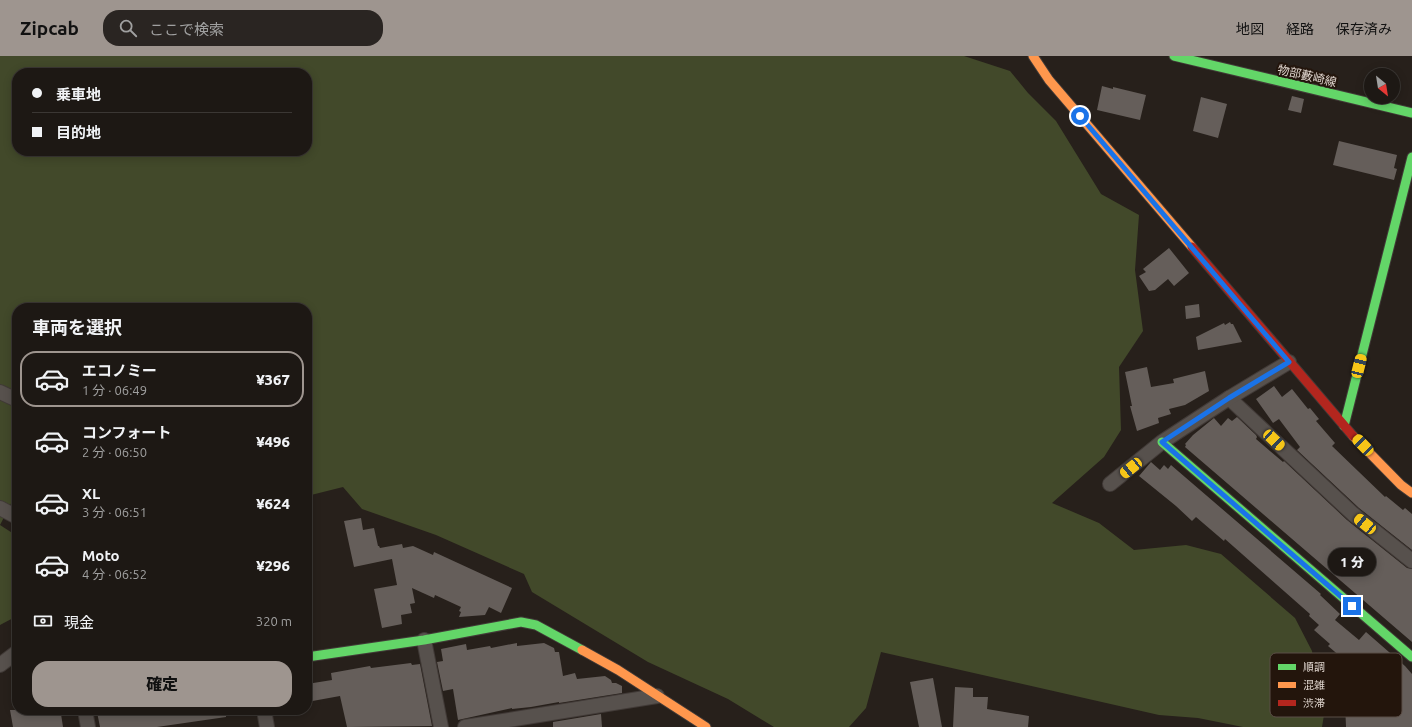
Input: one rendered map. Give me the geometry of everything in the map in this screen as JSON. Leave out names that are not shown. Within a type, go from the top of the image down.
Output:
[{"type":"street","points":[[1033,56],[1050,80],[1344,426],[1401,485],[1412,493]]},
{"type":"street","name":"物部藪崎線","points":[[1174,56],[1412,113]]},
{"type":"street","points":[[1344,426],[1412,157]]},
{"type":"street","points":[[1110,484],[1162,442],[1229,398],[1289,362]]},
{"type":"street","points":[[0,392],[12,398]]},
{"type":"street","points":[[1229,398],[1353,514],[1412,561]]},
{"type":"street","points":[[1162,442],[1412,657]]},
{"type":"street","points":[[0,508],[12,514]]},
{"type":"street","points":[[312,656],[424,640],[521,622],[536,625],[618,670],[706,727]]},
{"type":"street","points":[[424,640],[441,727]]},
{"type":"street","points":[[0,665],[12,656]]},
{"type":"street","points":[[465,727],[657,696]]},
{"type":"street","points":[[86,715],[88,727]]},
{"type":"street","points":[[265,715],[267,727]]},
{"type":"green space","points":[[0,56],[964,56],[1010,71],[1028,93],[1056,121],[1101,194],[1139,215],[1135,270],[1143,331],[1119,367],[1121,430],[1104,457],[1052,503],[1099,523],[1134,550],[1186,545],[1221,554],[1295,618],[1312,651],[1312,653],[1270,653],[1270,717],[1324,717],[1322,727],[1243,727],[1198,718],[1159,715],[881,652],[866,708],[849,727],[774,727],[728,699],[648,662],[532,592],[524,574],[436,535],[362,509],[343,487],[312,495],[312,303],[12,303],[12,502],[0,525]]},
{"type":"green space","points":[[0,525],[12,533],[12,619],[0,625]]},
{"type":"building","points":[[1102,86],[1113,89],[1113,87],[1146,95],[1140,120],[1097,110]]},
{"type":"building","points":[[1292,96],[1304,99],[1301,113],[1288,110]]},
{"type":"building","points":[[1201,97],[1227,104],[1218,138],[1193,131]]},
{"type":"building","points":[[1339,141],[1397,155],[1394,168],[1397,169],[1394,180],[1333,165]]},
{"type":"building","points":[[1169,248],[1189,273],[1174,286],[1168,279],[1155,290],[1149,291],[1139,276],[1146,272],[1143,269]]},
{"type":"building","points":[[1199,304],[1200,317],[1186,319],[1185,306]]},
{"type":"building","points":[[1230,322],[1233,324],[1242,342],[1198,350],[1196,337],[1224,323],[1225,325]]},
{"type":"building","points":[[1147,367],[1151,387],[1174,383],[1173,379],[1205,371],[1209,391],[1185,405],[1169,409],[1171,414],[1158,418],[1159,423],[1137,431],[1130,406],[1132,406],[1125,372]]},
{"type":"building","points":[[1274,386],[1282,397],[1292,389],[1308,409],[1310,408],[1319,419],[1316,421],[1335,443],[1332,446],[1385,497],[1386,496],[1403,510],[1405,508],[1412,514],[1412,550],[1359,508],[1297,450],[1300,447],[1279,419],[1273,423],[1256,399]]},
{"type":"building","points":[[1237,417],[1256,435],[1256,439],[1283,462],[1284,461],[1347,520],[1407,568],[1412,569],[1412,642],[1185,447],[1185,444],[1193,435],[1214,418],[1221,426],[1228,418],[1232,421]]},
{"type":"building","points":[[1151,462],[1160,470],[1164,465],[1168,469],[1171,465],[1321,594],[1320,595],[1340,614],[1335,620],[1359,640],[1366,632],[1390,653],[1336,653],[1328,646],[1330,644],[1314,630],[1319,625],[1309,616],[1310,614],[1225,539],[1224,541],[1196,517],[1192,521],[1139,476]]},
{"type":"building","points":[[361,518],[363,530],[374,528],[378,546],[380,548],[402,544],[403,548],[413,546],[433,555],[434,552],[512,588],[501,613],[489,607],[485,615],[459,617],[461,607],[435,595],[434,598],[412,588],[415,603],[410,604],[412,613],[401,615],[402,624],[382,628],[374,589],[397,585],[392,559],[354,567],[344,521]]},
{"type":"building","points":[[517,643],[517,646],[544,643],[554,648],[555,652],[559,652],[563,676],[575,673],[577,679],[605,676],[611,680],[612,683],[622,686],[622,693],[531,707],[512,708],[458,720],[453,689],[443,691],[437,662],[443,661],[441,649],[466,644],[467,650],[490,646],[491,648]]},
{"type":"building","points":[[411,663],[412,665],[420,664],[432,726],[347,727],[340,696],[312,701],[312,683],[332,680],[331,673],[370,666],[371,668]]},
{"type":"building","points":[[1402,663],[1405,666],[1412,674],[1412,727],[1346,727],[1346,717],[1402,717]]},
{"type":"building","points":[[933,678],[942,727],[919,727],[910,682]]},
{"type":"building","points":[[955,687],[973,688],[973,697],[988,697],[987,709],[1029,716],[1028,727],[953,727]]},
{"type":"building","points":[[10,710],[12,710],[12,715],[61,715],[63,727],[13,727]]},
{"type":"building","points":[[601,714],[602,727],[553,727],[553,722]]},
{"type":"building","points":[[98,715],[226,715],[226,717],[157,727],[100,727]]},
{"type":"traffic: fast","points":[[1174,56],[1412,113]]},
{"type":"traffic: fast","points":[[1344,426],[1412,157]]},
{"type":"traffic: fast","points":[[1162,442],[1412,657]]},
{"type":"traffic: fast","points":[[312,656],[424,640],[521,622],[536,625],[582,650]]},
{"type":"traffic: slow","points":[[1033,56],[1049,80],[1192,247]]},
{"type":"traffic: slow","points":[[1353,436],[1401,485],[1412,493]]},
{"type":"traffic: slow","points":[[582,650],[618,670],[706,727]]},
{"type":"traffic: jam","points":[[1192,247],[1353,436]]},
{"type":"route","points":[[1080,116],[1289,362],[1229,398],[1162,442],[1352,606]]}]
